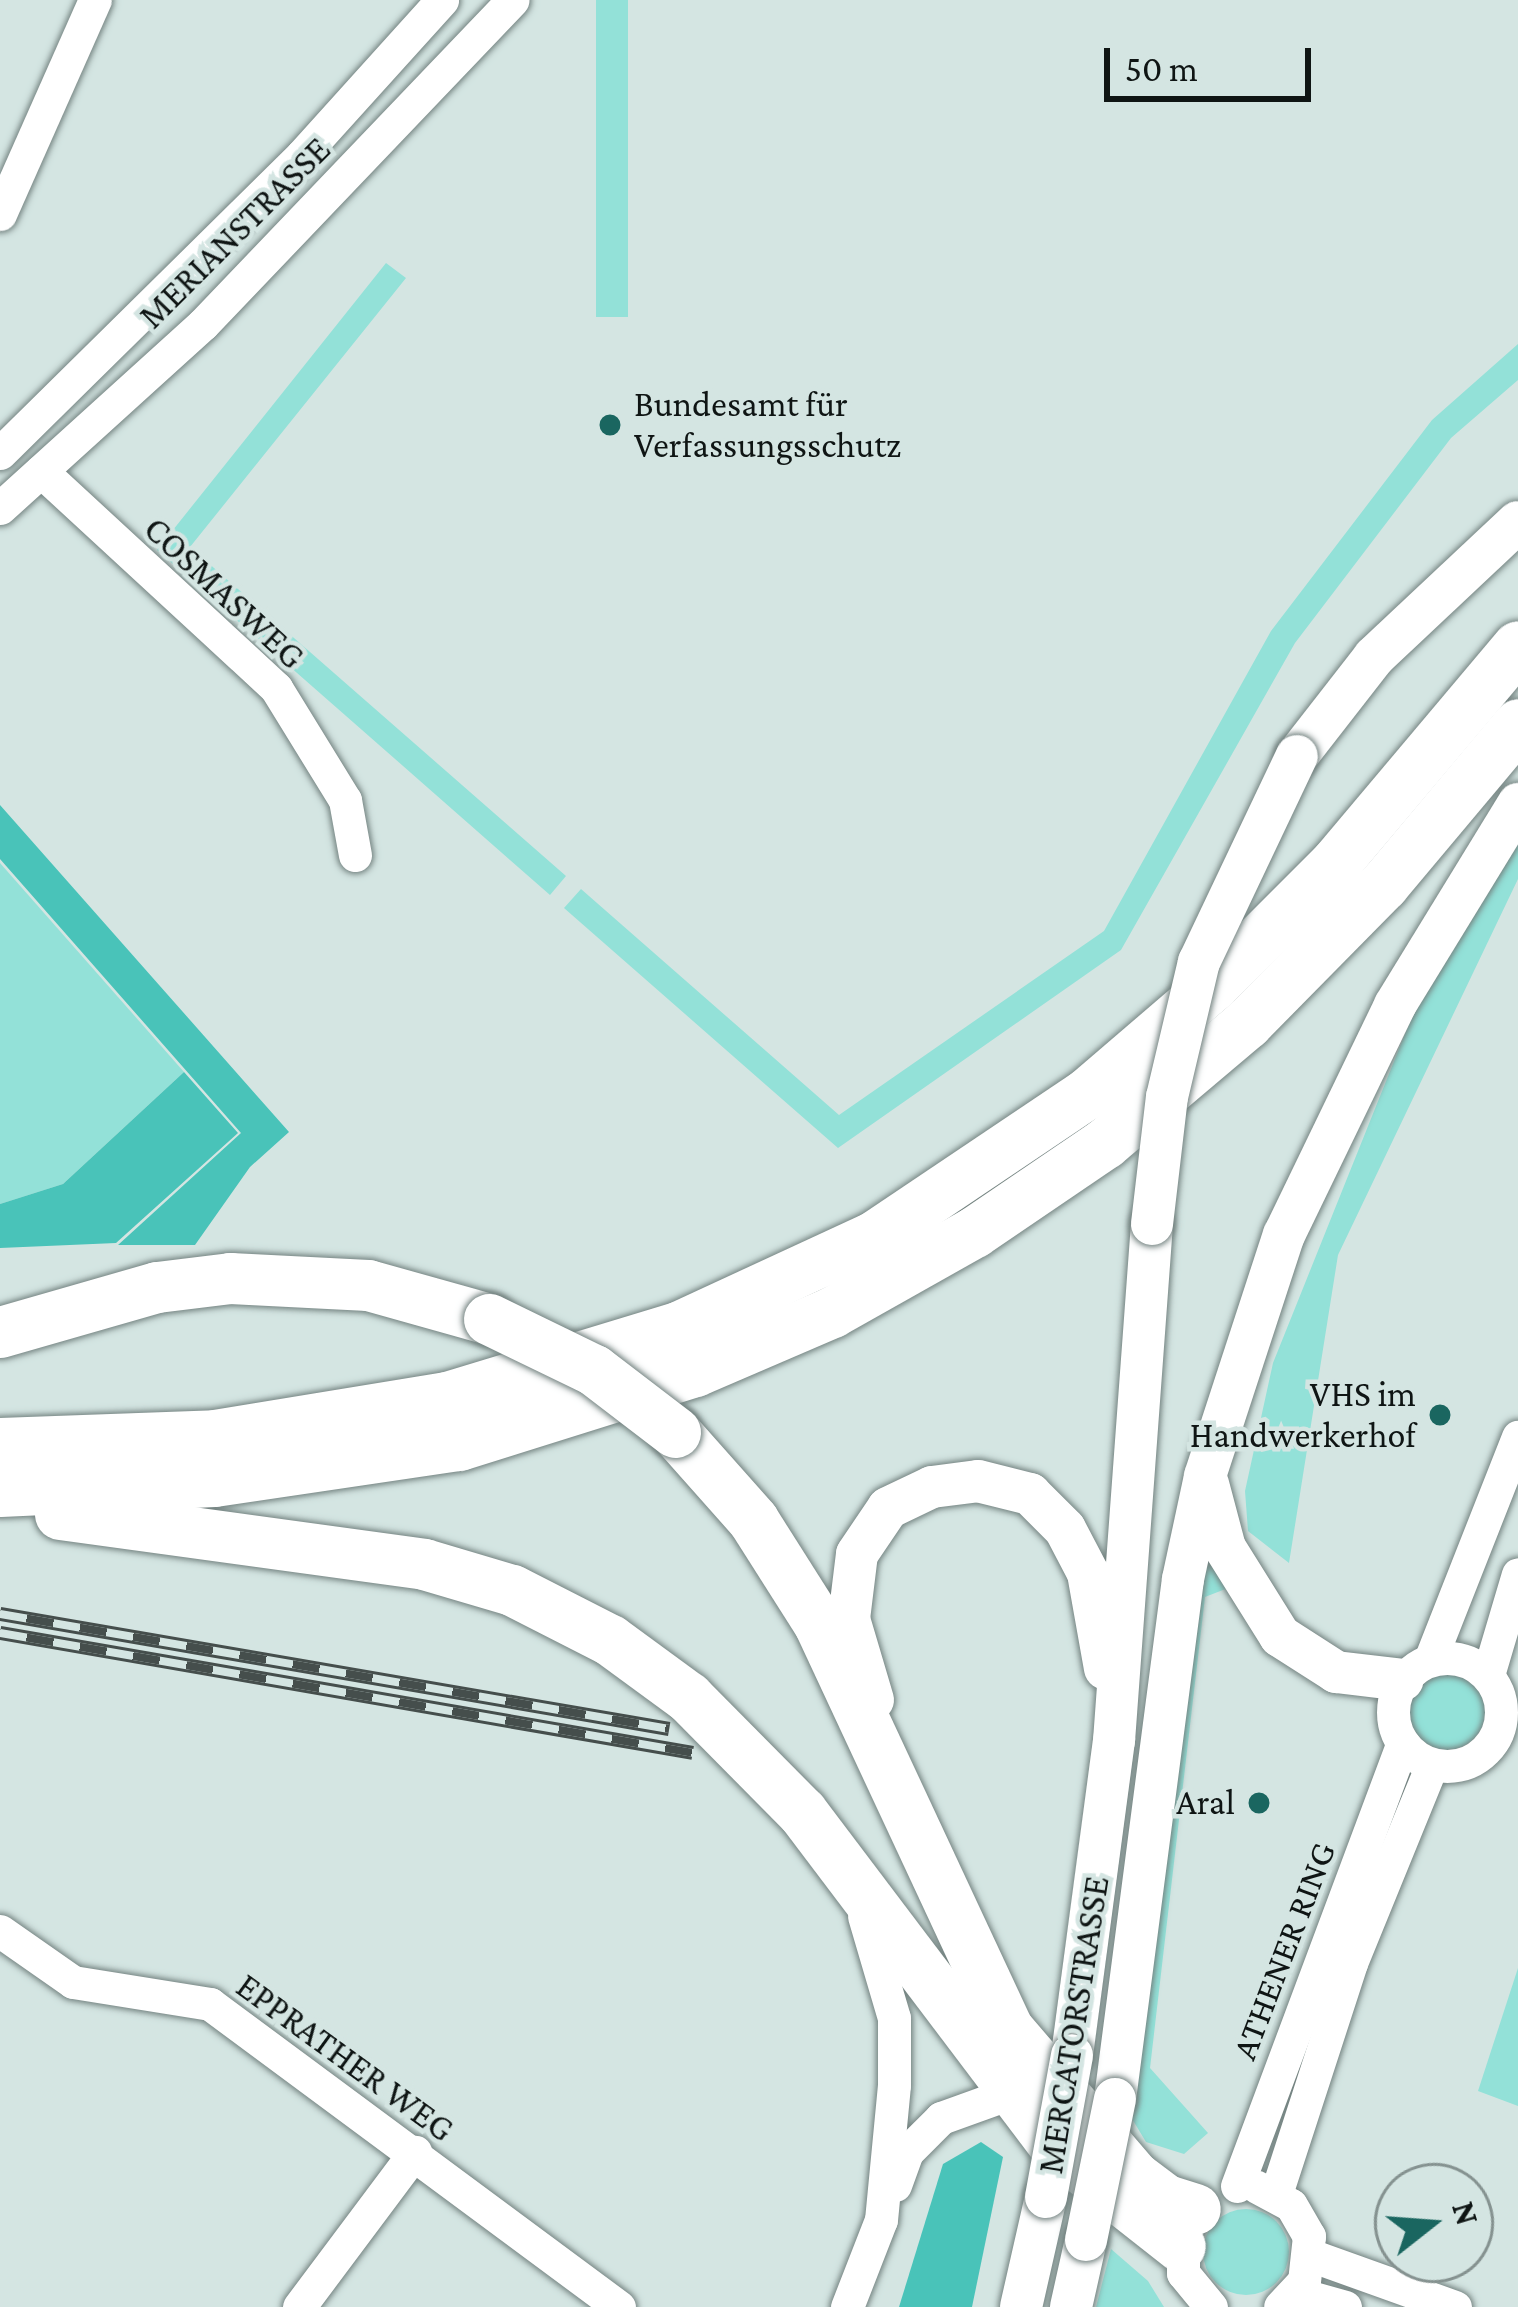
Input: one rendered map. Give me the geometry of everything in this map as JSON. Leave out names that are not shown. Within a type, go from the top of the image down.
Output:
[{"type":"highway","points":[[0,1443],[215,1435],[447,1396],[680,1326],[873,1237],[1086,1094],[1213,985],[1336,862],[1518,646]]},
{"type":"highway","points":[[0,1491],[214,1481],[459,1444],[695,1371],[832,1312],[974,1232],[1105,1143],[1246,1023],[1383,885],[1518,724]]},
{"type":"highway","points":[[0,1332],[157,1287],[230,1278],[368,1285],[489,1319],[594,1370],[675,1432],[753,1520],[819,1624],[1008,2029],[1055,2092],[1134,2176],[1166,2200],[1204,2214]]},
{"type":"highway","points":[[0,1507],[327,1546],[512,1590],[610,1640],[688,1697],[802,1812],[914,1952],[1010,2093],[1058,2150],[1204,2214]]},
{"type":"main road","points":[[1114,1741],[1152,1224],[1167,1096],[1198,962],[1297,756],[1374,657],[1518,522]]},
{"type":"main road","name":"MERCATORSTRASSE","points":[[1071,2307],[1114,2099],[1161,1748],[1205,1476],[1284,1234],[1395,1005],[1518,804]]},
{"type":"main road","points":[[1205,1476],[1225,1548],[1280,1636],[1336,1672],[1417,1670]]},
{"type":"main road","points":[[925,1857],[849,1618],[857,1554],[887,1508],[932,1487],[978,1481],[1030,1494],[1065,1529],[1088,1573],[1114,1741]]},
{"type":"main road","name":"MERCATORSTRASSE","points":[[1021,2307],[1072,2055],[1114,1741]]},
{"type":"street","points":[[0,214],[95,0]]},
{"type":"street","name":"MERIANSTRASSE","points":[[0,453],[302,155],[442,0]]},
{"type":"street","name":"MERIANSTRASSE","points":[[0,508],[203,324],[513,0]]},
{"type":"street","name":"COSMASWEG","points":[[41,471],[276,688],[345,800],[355,855]]},
{"type":"street","name":"ATHENER RING","points":[[1204,2214],[1402,1743],[1393,1709],[1417,1670],[1518,1437]]},
{"type":"street","points":[[1488,1675],[1518,1574]]},
{"type":"street","points":[[1402,1743],[1432,1765],[1466,1763],[1493,1742],[1500,1696],[1488,1675],[1461,1659],[1417,1670]]},
{"type":"street","name":"ATHENER RING","points":[[1276,2194],[1351,1963],[1432,1765]]},
{"type":"street","points":[[802,1812],[855,1895],[894,2018],[881,2220]]},
{"type":"street","name":"EPPRATHER WEG","points":[[0,1931],[73,1982],[210,2003],[619,2307]]},
{"type":"street","points":[[847,2307],[907,2152],[941,2118],[1010,2093]]},
{"type":"street","points":[[299,2307],[415,2152]]},
{"type":"street","points":[[1209,2306],[1183,2273],[1204,2214],[1276,2194],[1302,2219],[1310,2254],[1288,2300],[1345,2307]]},
{"type":"street","points":[[1310,2254],[1455,2307]]},
{"type":"shaded area","points":[[596,0],[628,0],[628,317],[596,317]]},
{"type":"shaded area","points":[[386,263],[406,278],[190,547],[566,876],[550,895],[157,550]]},
{"type":"shaded area","points":[[1518,344],[1518,380],[1451,438],[1295,643],[1121,950],[838,1148],[564,908],[581,889],[839,1115],[1104,931],[1271,631],[1432,420]]},
{"type":"shaded area","points":[[0,805],[289,1132],[250,1167],[195,1245],[118,1245],[241,1133],[0,859]]},
{"type":"shaded area","points":[[1518,843],[1518,879],[1338,1255],[1289,1563],[1248,1531],[1245,1491],[1273,1363],[1413,1014]]},
{"type":"shaded area","points":[[0,863],[184,1072],[63,1184],[0,1204]]},
{"type":"shaded area","points":[[184,1072],[238,1133],[116,1243],[0,1248],[0,1204],[63,1184]]},
{"type":"shaded area","points":[[1209,1543],[1228,1588],[1205,1597],[1150,2068],[1208,2133],[1184,2154],[1146,2142],[1131,2117]]},
{"type":"shaded area","points":[[1447,1674],[1474,1685],[1485,1712],[1474,1739],[1447,1750],[1420,1739],[1409,1712],[1420,1685]]},
{"type":"shaded area","points":[[1518,1968],[1518,2106],[1478,2091]]},
{"type":"shaded area","points":[[981,2142],[1003,2157],[972,2307],[899,2307],[943,2164]]},
{"type":"shaded area","points":[[1246,2209],[1262,2212],[1276,2222],[1286,2236],[1286,2268],[1276,2282],[1262,2292],[1246,2295],[1230,2292],[1216,2282],[1206,2268],[1203,2252],[1206,2236],[1216,2222],[1230,2212]]},
{"type":"shaded area","points":[[1111,2249],[1148,2281],[1164,2307],[1096,2307]]},
{"type":"railway","points":[[0,1614],[669,1729]]},
{"type":"railway","points":[[0,1633],[693,1753]]},
{"type":"place","name":"Bundesamt für Verfassungsschutz","points":[[610,425]]},
{"type":"place","name":"VHS im Handwerkerhof","points":[[1440,1415]]},
{"type":"place","name":"Aral","points":[[1259,1803]]}]
